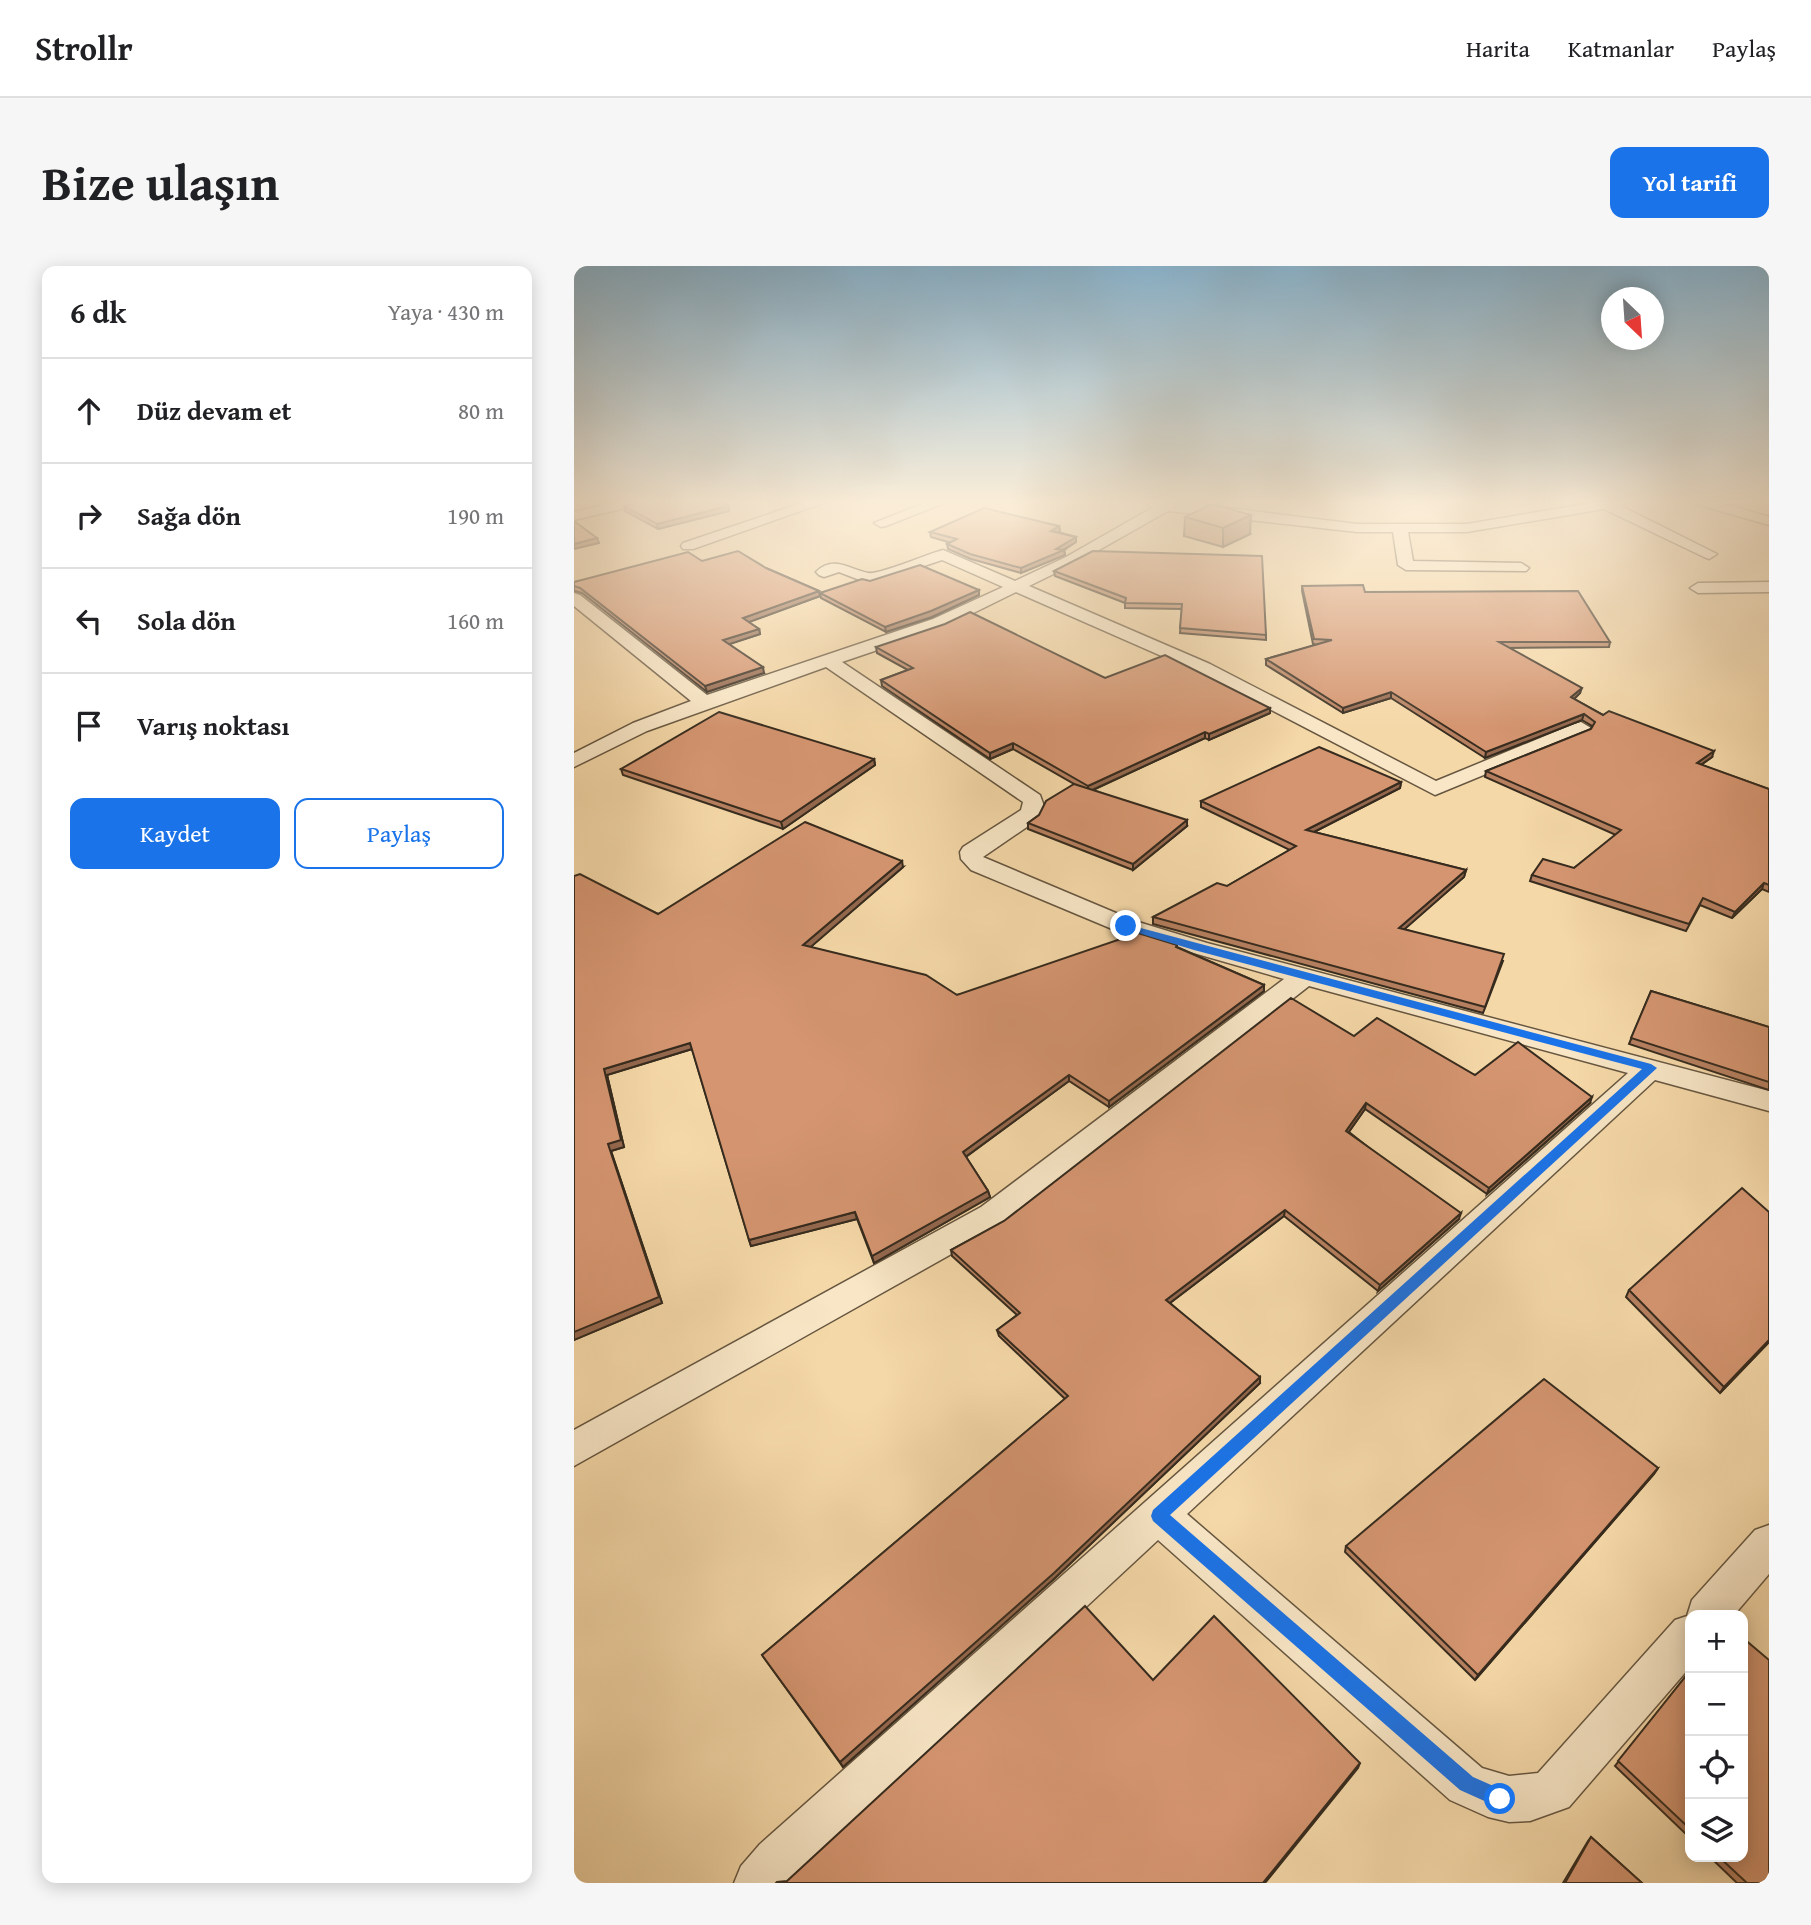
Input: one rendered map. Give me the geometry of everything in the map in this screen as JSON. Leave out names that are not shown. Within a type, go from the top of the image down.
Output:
[{"type":"street","points":[[995,577],[1204,668],[1435,789],[1581,728]]},
{"type":"street","points":[[574,761],[640,727],[704,702],[939,623],[1035,577]]},
{"type":"street","points":[[1698,588],[1769,587]]},
{"type":"street","points":[[574,598],[704,702]]},
{"type":"street","points":[[830,661],[1033,799],[1034,809],[1029,815],[971,852],[974,861],[1126,926],[1198,948],[1769,1101]]},
{"type":"street","points":[[574,1449],[992,1216],[1305,976]]},
{"type":"street","points":[[758,1883],[777,1861],[1651,1068]]},
{"type":"street","points":[[1158,1516],[1466,1784],[1500,1799],[1517,1801],[1536,1798],[1553,1791],[1685,1641]]},
{"type":"street","points":[[1711,1610],[1769,1544]]},
{"type":"building","points":[[591,577],[788,577],[819,591],[743,618],[759,629],[723,640],[763,667],[705,686],[574,586],[574,582]]},
{"type":"building","points":[[881,577],[949,577],[979,590],[885,627],[820,593],[862,579],[870,581]]},
{"type":"building","points":[[1071,577],[1263,577],[1266,635],[1180,628],[1182,604],[1125,603],[1126,598]]},
{"type":"building","points":[[1363,585],[1365,592],[1578,591],[1610,642],[1499,642],[1582,688],[1571,697],[1603,715],[1609,711],[1714,751],[1697,763],[1769,789],[1769,885],[1764,883],[1735,912],[1703,898],[1689,924],[1532,875],[1543,859],[1574,868],[1621,830],[1486,771],[1591,729],[1595,722],[1584,714],[1486,752],[1391,692],[1343,708],[1266,659],[1332,640],[1314,639],[1302,586]]},
{"type":"building","points":[[970,612],[1105,678],[1165,655],[1270,708],[1209,734],[1205,732],[1088,786],[1013,743],[990,753],[881,680],[913,668],[876,647],[945,624]]},
{"type":"building","points":[[719,712],[874,759],[781,822],[621,769]]},
{"type":"building","points":[[1319,747],[1401,782],[1306,830],[1466,870],[1399,928],[1504,954],[1485,1007],[1153,917],[1217,883],[1227,886],[1296,846],[1201,801]]},
{"type":"building","points":[[1074,784],[1187,820],[1133,864],[1028,823],[1039,815],[1046,801]]},
{"type":"building","points":[[805,822],[902,861],[803,945],[926,975],[957,995],[1138,933],[1177,945],[1176,947],[1264,985],[1109,1101],[1069,1075],[963,1152],[988,1191],[872,1256],[855,1212],[749,1240],[690,1043],[604,1069],[621,1140],[608,1144],[659,1297],[574,1332],[574,876],[580,874],[658,914]]},
{"type":"building","points":[[1651,991],[1769,1027],[1769,1082],[1631,1038]]},
{"type":"building","points":[[1291,998],[1354,1036],[1377,1018],[1475,1075],[1518,1042],[1592,1097],[1489,1188],[1366,1103],[1346,1131],[1461,1213],[1380,1285],[1285,1210],[1166,1300],[1260,1377],[1054,1573],[840,1762],[762,1655],[1068,1396],[997,1330],[1020,1313],[951,1250],[1004,1221]]},
{"type":"building","points":[[1742,1188],[1769,1212],[1769,1340],[1724,1387],[1629,1290]]},
{"type":"building","points":[[1544,1379],[1658,1468],[1478,1675],[1346,1546]]},
{"type":"building","points":[[1085,1606],[1153,1680],[1214,1616],[1360,1763],[1263,1883],[776,1883],[787,1881]]},
{"type":"building","points":[[1748,1642],[1769,1660],[1769,1883],[1747,1883],[1724,1862],[1748,1862]]},
{"type":"building","points":[[1685,1677],[1685,1824],[1618,1761]]},
{"type":"building","points":[[1591,1837],[1642,1883],[1565,1883]]},
{"type":"route","points":[[1126,926],[1198,948],[1651,1068],[1158,1516],[1466,1784],[1500,1799]]}]
